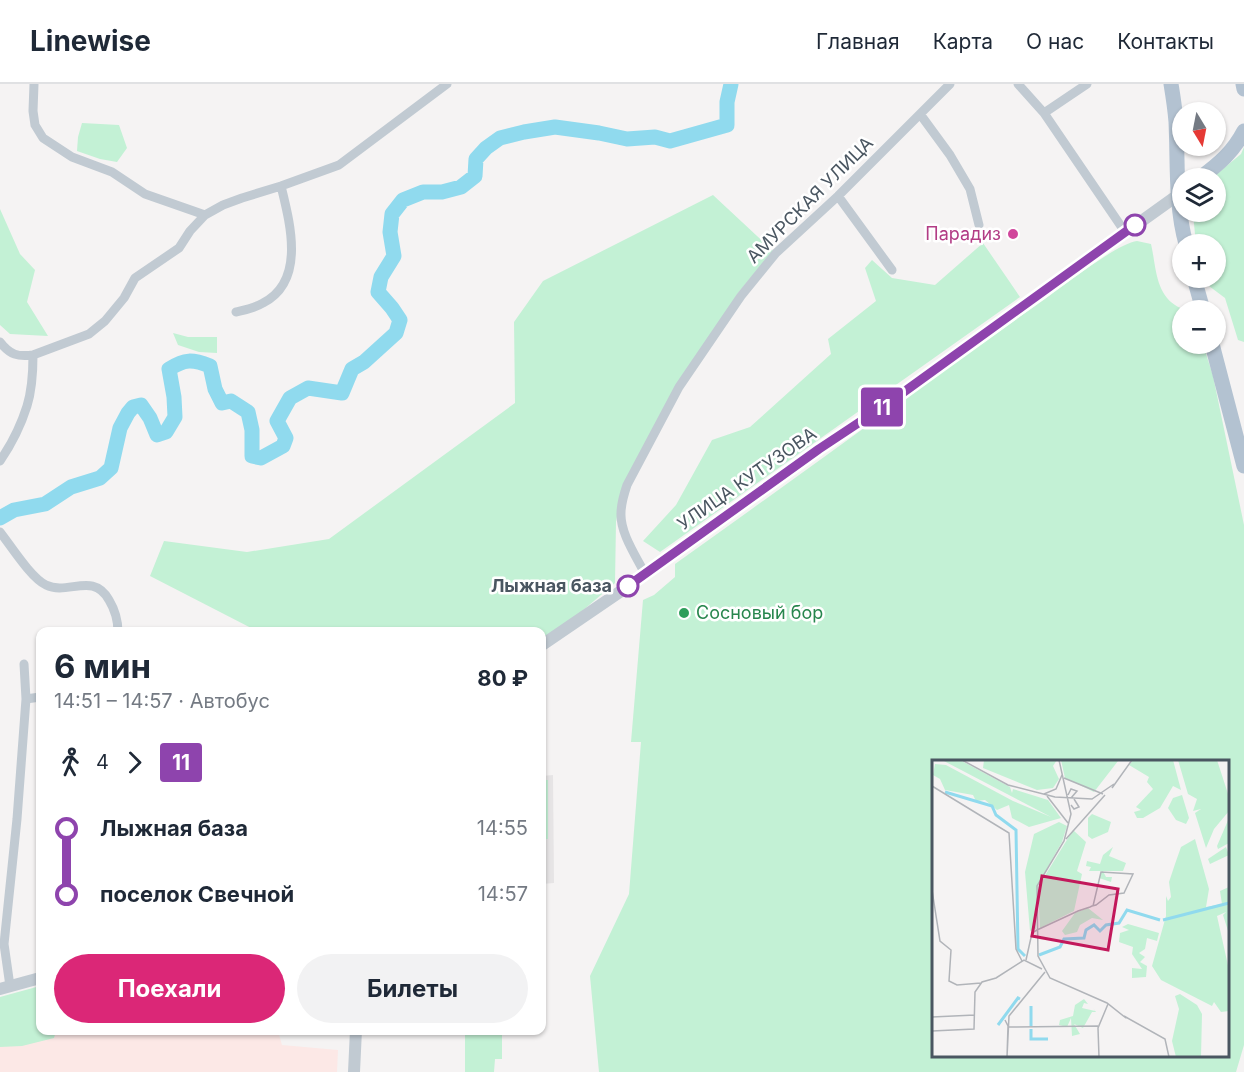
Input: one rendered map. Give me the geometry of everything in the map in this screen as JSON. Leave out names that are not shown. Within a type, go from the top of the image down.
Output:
[{"type":"main road","points":[[1171,84],[1176,119],[1179,168]]},
{"type":"main road","points":[[1244,84],[1244,89]]},
{"type":"main road","points":[[1213,168],[1236,146],[1244,131]]},
{"type":"main road","points":[[1215,354],[1244,466]]},
{"type":"street","points":[[34,84],[35,124],[43,138],[72,157],[112,172],[145,194],[205,215]]},
{"type":"street","points":[[0,342],[17,355],[33,355],[89,334],[105,321],[124,298],[135,278],[179,248],[190,231],[205,215],[223,205],[339,165],[447,84]]},
{"type":"street","name":"АМУРСКАЯ УЛИЦА","points":[[645,574],[623,530],[621,512],[627,485],[679,387],[741,296],[776,253],[838,196],[950,84]]},
{"type":"street","points":[[1018,84],[1044,113],[1125,232]]},
{"type":"street","points":[[1044,113],[1087,84]]},
{"type":"street","points":[[920,114],[950,155],[970,189],[979,225]]},
{"type":"street","points":[[236,312],[269,300],[284,283],[288,274],[291,261],[291,241],[281,186]]},
{"type":"street","points":[[838,196],[892,270]]},
{"type":"street","name":"УЛИЦА КУТУЗОВА","points":[[546,642],[810,455],[890,402],[1172,199]]},
{"type":"street","points":[[0,462],[27,405],[33,371],[33,355]]},
{"type":"street","points":[[0,532],[36,579],[45,585],[54,588],[85,585],[97,587],[106,595],[113,607],[118,627]]},
{"type":"street","points":[[24,664],[26,699],[17,819],[2,944],[5,988],[36,979]]},
{"type":"street","points":[[26,699],[36,698]]},
{"type":"street","points":[[354,1072],[356,1035]]},
{"type":"shaded area","points":[[553,775],[554,883],[546,884],[546,776]]},
{"type":"shaded area","points":[[0,1007],[36,1028],[36,1035],[279,1035],[282,1045],[338,1050],[337,1072],[0,1072]]},
{"type":"green space","points":[[82,123],[119,125],[127,148],[117,162],[77,151]]},
{"type":"green space","points":[[1244,147],[1244,342],[1238,340],[1225,298],[1212,288],[1226,288],[1226,234],[1195,234],[1194,222],[1226,222],[1226,168],[1224,168],[1241,154]]},
{"type":"green space","points":[[713,195],[773,251],[738,293],[623,485],[616,522],[615,583],[574,618],[546,637],[546,627],[249,627],[150,576],[164,541],[247,552],[329,539],[515,403],[514,322],[543,281]]},
{"type":"green space","points":[[0,209],[20,254],[35,270],[27,302],[48,336],[10,334],[0,325]]},
{"type":"green space","name":"Сосновый бор","points":[[1137,241],[1151,244],[1157,278],[1168,300],[1172,303],[1172,354],[1206,354],[1213,376],[1244,525],[1244,1045],[1236,1072],[599,1072],[590,976],[629,894],[641,742],[631,742],[643,600],[654,595],[675,577],[675,564],[1104,257]]},
{"type":"green space","points":[[983,243],[1020,297],[660,552],[643,541],[676,505],[712,440],[750,427],[831,354],[828,339],[876,301],[865,268],[872,260],[892,278],[935,285]]},
{"type":"green space","points":[[173,333],[188,337],[217,337],[217,353],[199,352],[178,345]]},
{"type":"green space","points":[[546,780],[548,780],[548,839],[546,839]]},
{"type":"green space","points":[[36,987],[36,1035],[55,1035],[54,1038],[22,1046],[0,1047],[0,997]]},
{"type":"green space","points":[[465,1035],[502,1035],[502,1059],[495,1059],[494,1072],[465,1072]]},
{"type":"waterway","points":[[0,518],[14,510],[45,504],[71,487],[100,478],[111,468],[120,428],[133,407],[141,405],[150,418],[157,435],[166,432],[175,417],[169,369],[180,363],[193,361],[210,366],[215,389],[222,403],[231,401],[248,412],[252,430],[252,456],[261,458],[283,446],[286,438],[277,421],[290,398],[308,388],[342,393],[352,369],[364,362],[396,333],[400,320],[378,292],[381,277],[394,256],[390,232],[392,214],[403,200],[423,192],[442,192],[461,187],[475,176],[476,159],[486,148],[500,138],[524,132],[555,127],[627,139],[655,137],[670,141],[727,125],[727,102],[731,84]]},
{"type":"bus line","name":"11","points":[[628,586],[819,449],[890,402],[1135,225]]},
{"type":"place","name":"Парадиз","points":[[1013,234]]},
{"type":"place","name":"Лыжная база","points":[[628,586]]},
{"type":"place","name":"Сосновый бор","points":[[684,613]]}]
